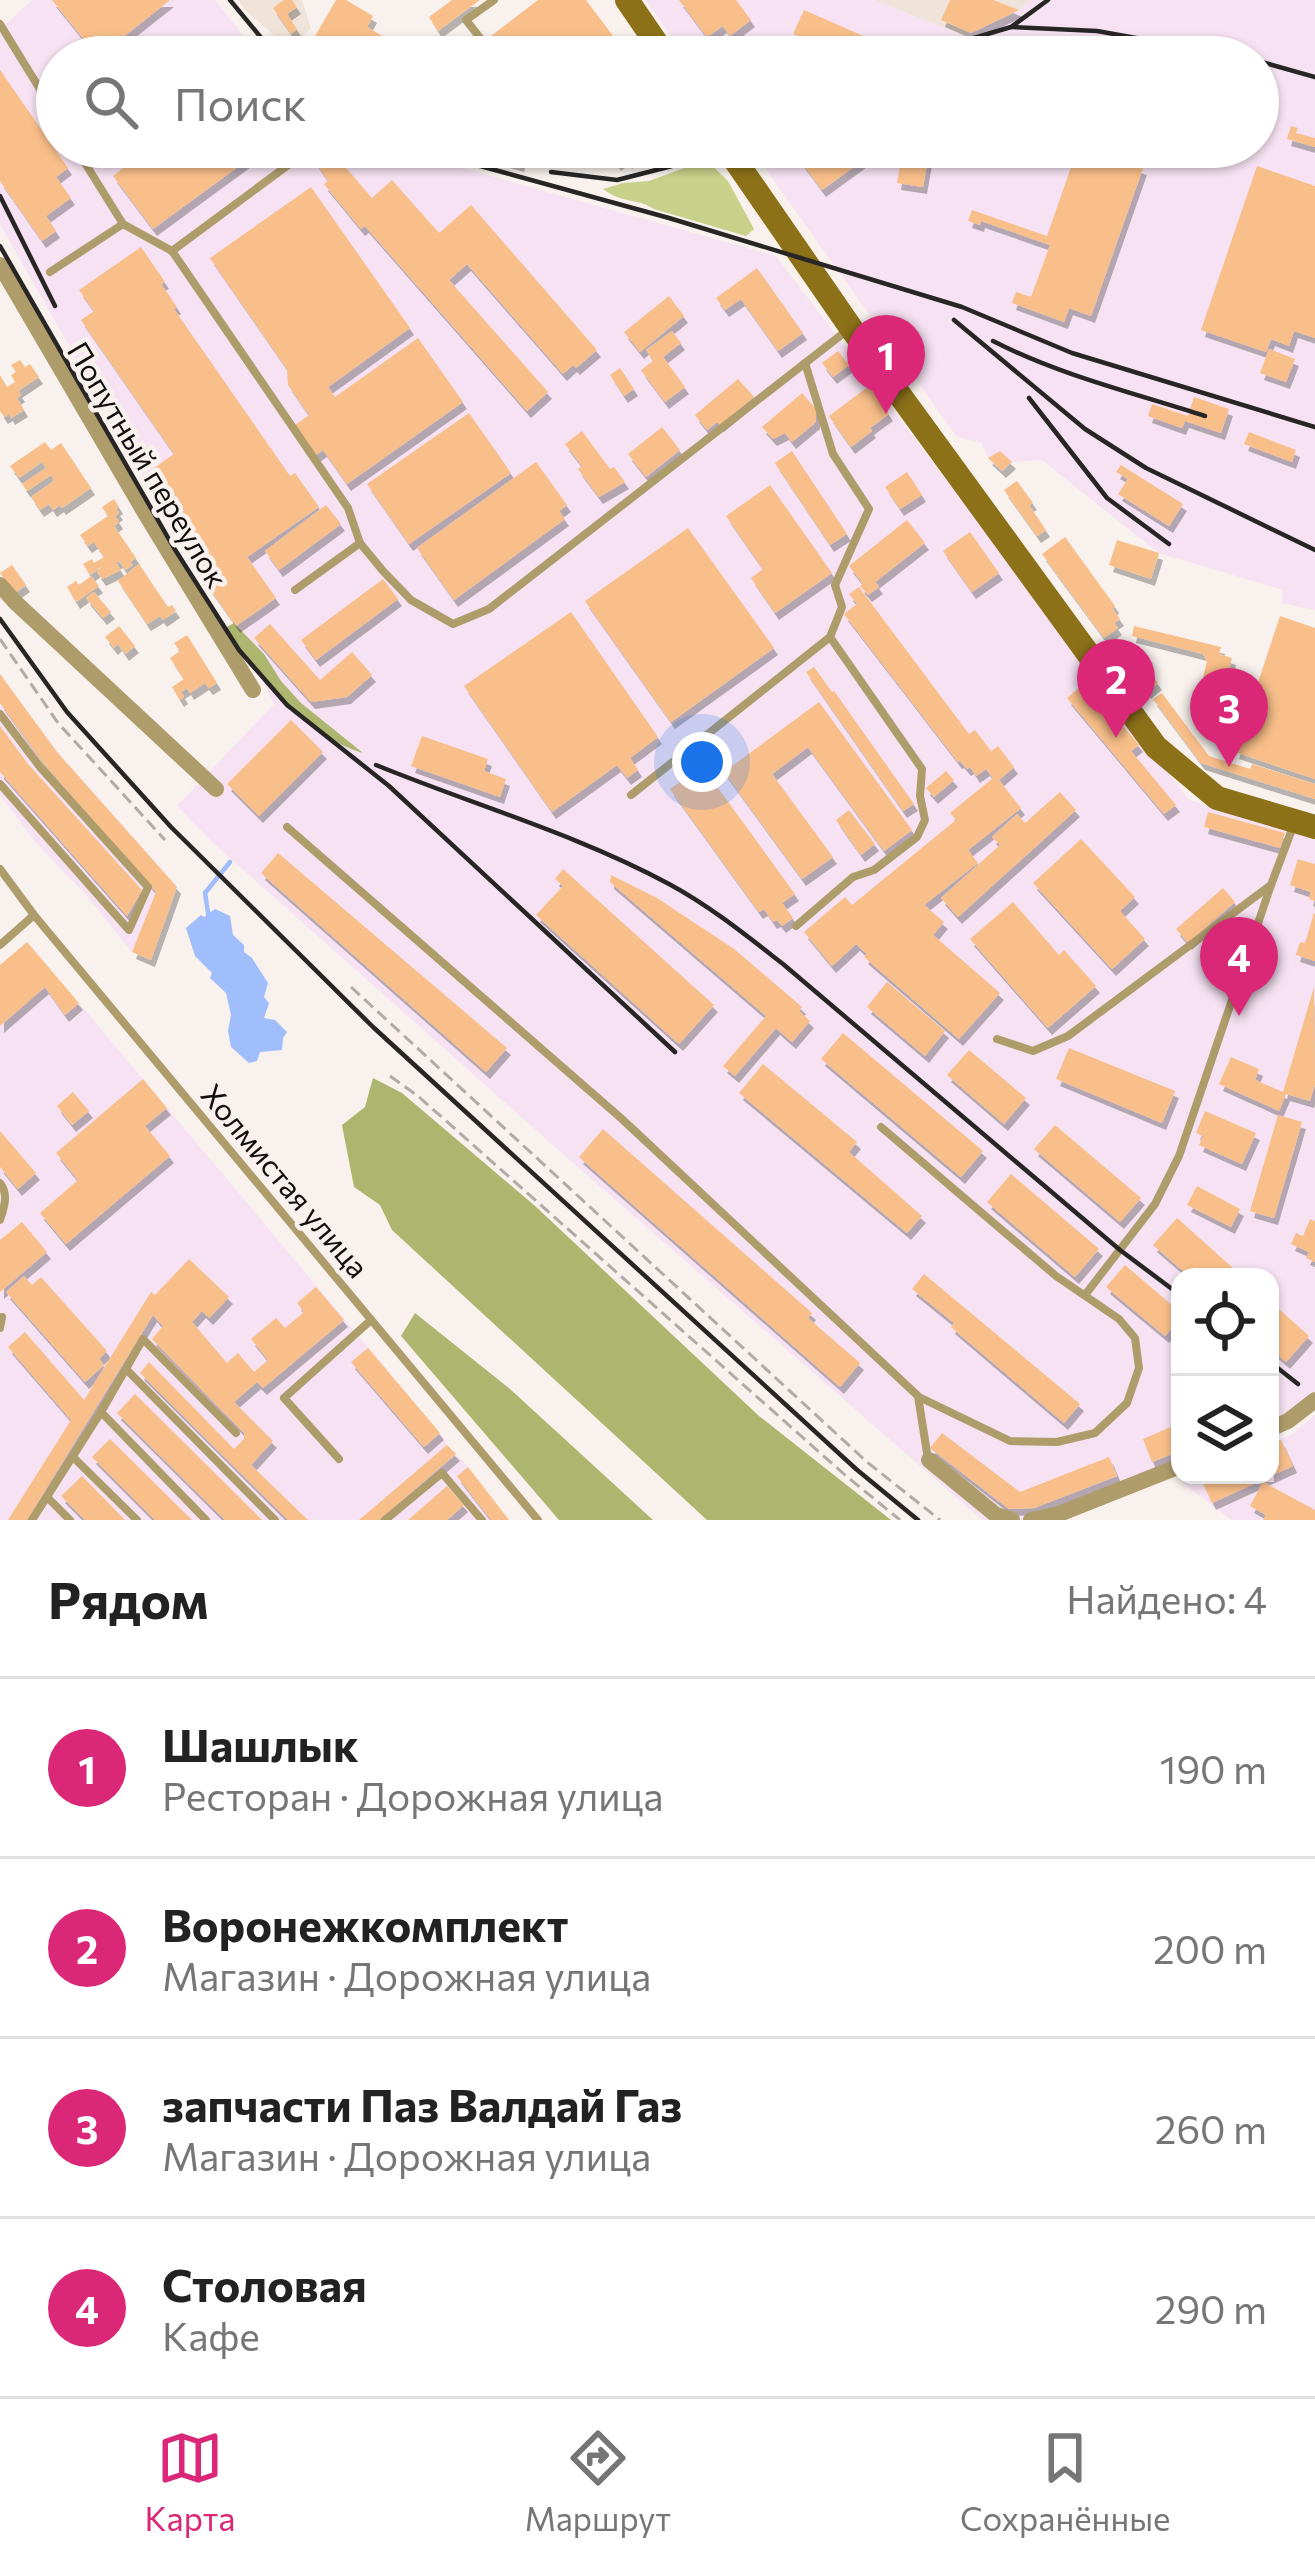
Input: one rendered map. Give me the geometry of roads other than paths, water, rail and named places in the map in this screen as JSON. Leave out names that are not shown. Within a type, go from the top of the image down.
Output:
[{"type":"street","points":[[627,0],[652,36]]},
{"type":"street","points":[[741,168],[851,328],[1156,747],[1217,798],[1305,824]]},
{"type":"street","name":"Попутный переулок","points":[[0,265],[253,690]]},
{"type":"street","points":[[0,585],[216,789]]},
{"type":"street","points":[[1279,1425],[1315,1400]]},
{"type":"street","points":[[928,1460],[996,1515],[1012,1520]]},
{"type":"street","points":[[1031,1520],[1059,1514],[1171,1470]]},
{"type":"lane","points":[[479,36],[466,20],[494,0]]},
{"type":"lane","points":[[0,24],[36,83]]},
{"type":"lane","points":[[88,168],[123,224],[172,251],[348,508],[360,543],[411,600],[453,625],[489,610],[851,328]]},
{"type":"lane","points":[[172,251],[284,168]]},
{"type":"lane","points":[[50,272],[123,224]]},
{"type":"lane","points":[[632,795],[830,638],[842,607],[835,584],[869,509],[833,454],[806,363]]},
{"type":"lane","points":[[295,590],[360,543]]},
{"type":"lane","points":[[796,926],[854,877],[874,870],[916,837],[925,820],[922,769],[830,638]]},
{"type":"lane","points":[[0,713],[40,766],[148,887],[129,930],[0,784]]},
{"type":"lane","points":[[1084,1295],[1155,1204],[1179,1156],[1271,885],[1305,824]]},
{"type":"lane","points":[[287,827],[622,1119],[918,1396],[1010,1441],[1057,1442],[1095,1432],[1127,1403],[1139,1368],[1135,1338],[1119,1318],[1056,1276],[881,1127]]},
{"type":"lane","name":"Холмистая улица","points":[[0,868],[34,915],[538,1520]]},
{"type":"lane","points":[[997,1039],[1033,1051],[1068,1036],[1271,885]]},
{"type":"lane","points":[[0,945],[34,915]]},
{"type":"lane","points":[[0,1183],[5,1204],[0,1220]]},
{"type":"lane","points":[[0,1328],[2,1317]]},
{"type":"lane","points":[[339,1459],[284,1398],[371,1320]]},
{"type":"lane","points":[[32,1520],[143,1339],[236,1432]]},
{"type":"lane","points":[[126,1369],[275,1520]]},
{"type":"lane","points":[[918,1396],[928,1460]]},
{"type":"lane","points":[[100,1412],[206,1520]]},
{"type":"lane","points":[[73,1456],[136,1520]]},
{"type":"lane","points":[[385,1520],[442,1472],[479,1517],[464,1520]]},
{"type":"lane","points":[[47,1497],[70,1520]]},
{"type":"water","points":[[215,909],[230,916],[233,935],[268,983],[264,1018],[275,1020],[287,1032],[282,1050],[260,1052],[257,1061],[249,1063],[231,1047],[226,993],[195,956],[186,928]]},
{"type":"waterway","points":[[209,919],[205,893],[230,862]]},
{"type":"railway","points":[[230,0],[260,36]]},
{"type":"railway","points":[[981,36],[1011,27],[1048,0]]},
{"type":"railway","points":[[1011,27],[1125,36]]},
{"type":"railway","points":[[1279,67],[1315,77]]},
{"type":"railway","points":[[488,168],[962,307],[1072,353],[1315,427]]},
{"type":"railway","points":[[551,172],[617,180],[664,168]]},
{"type":"railway","points":[[0,196],[55,306]]},
{"type":"railway","points":[[0,246],[174,548],[239,650],[287,705],[389,786],[675,1052]]},
{"type":"railway","points":[[954,320],[1085,429],[1146,468],[1315,550]]},
{"type":"railway","points":[[993,341],[1070,374],[1205,416]]},
{"type":"railway","points":[[1029,398],[1107,498],[1169,544]]},
{"type":"railway","points":[[0,619],[67,712],[171,827],[373,1027],[856,1469],[918,1520]]},
{"type":"railway","points":[[376,765],[598,850],[699,902],[783,964],[1171,1288]]},
{"type":"railway","points":[[1279,1369],[1298,1384]]},
{"type":"place","name":"Шашлык","points":[[886,414]]},
{"type":"place","name":"Воронежкомплект","points":[[1116,738]]},
{"type":"place","name":"запчасти Паз Валдай Газ","points":[[1229,767]]},
{"type":"place","name":"Столовая","points":[[1239,1016]]}]
